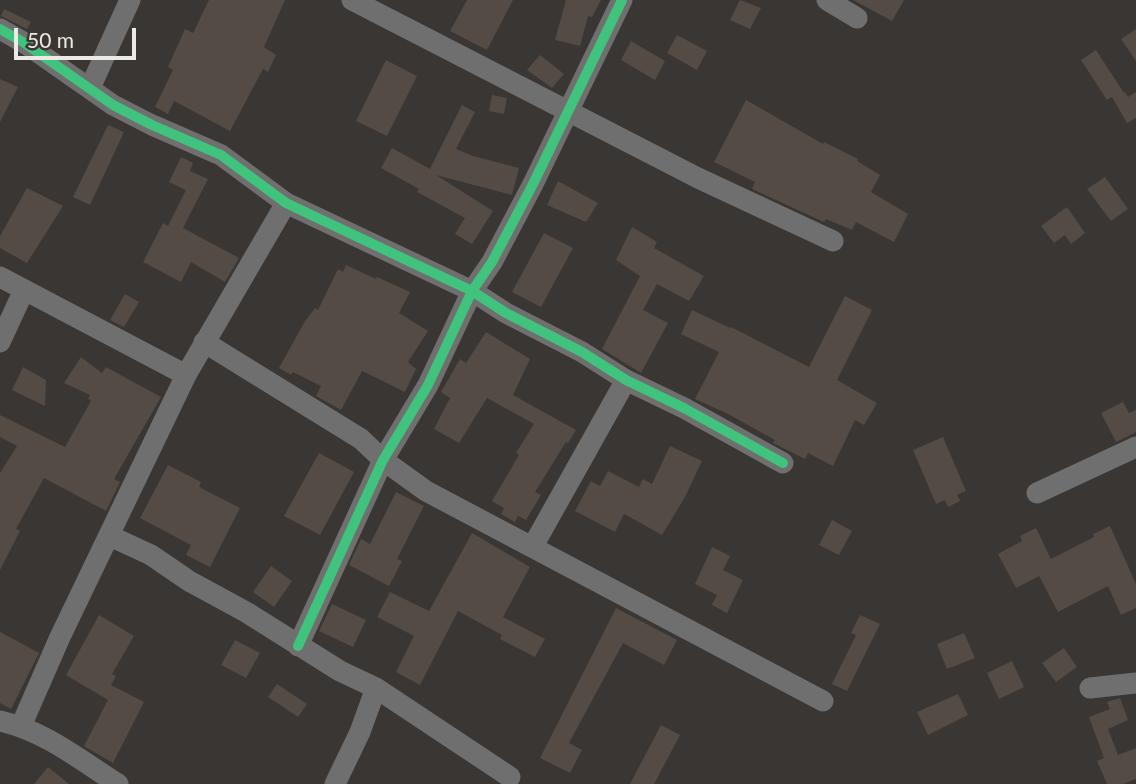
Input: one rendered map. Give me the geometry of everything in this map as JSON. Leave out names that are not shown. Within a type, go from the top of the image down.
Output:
[{"type":"street","points":[[90,88],[131,0]]},
{"type":"street","points":[[352,0],[698,178],[833,241]]},
{"type":"street","points":[[298,646],[383,460],[428,385],[472,292],[492,262],[569,112],[622,0]]},
{"type":"street","points":[[827,0],[857,18]]},
{"type":"street","points":[[0,29],[113,105],[221,155],[286,203],[472,292],[506,313],[582,352],[626,380],[684,408],[783,463]]},
{"type":"street","points":[[118,784],[49,739],[10,724],[61,637],[186,375],[286,203]]},
{"type":"street","points":[[0,277],[186,375]]},
{"type":"street","points":[[0,342],[24,290]]},
{"type":"street","points":[[204,342],[361,439],[383,460],[426,491],[823,701]]},
{"type":"street","points":[[533,546],[626,380]]},
{"type":"street","points":[[1037,493],[1136,447]]},
{"type":"street","points":[[110,536],[151,555],[189,581],[246,612],[298,646],[376,688],[510,777]]},
{"type":"street","points":[[1090,688],[1136,683]]},
{"type":"street","points":[[335,784],[360,732],[376,688]]},
{"type":"building","points":[[209,0],[285,0],[264,47],[276,55],[268,72],[263,69],[230,131],[174,101],[168,114],[155,107],[173,70],[168,67],[185,29],[193,33]]},
{"type":"building","points":[[467,0],[513,0],[487,50],[450,31]]},
{"type":"building","points":[[566,0],[601,0],[592,17],[588,16],[580,46],[555,40]]},
{"type":"building","points":[[740,0],[761,8],[750,29],[730,20]]},
{"type":"building","points":[[853,0],[904,0],[892,21]]},
{"type":"building","points":[[4,9],[31,22],[27,29],[1,16]]},
{"type":"building","points":[[1136,29],[1136,61],[1121,39]]},
{"type":"building","points":[[677,35],[707,51],[697,70],[667,53]]},
{"type":"building","points":[[631,41],[665,61],[655,80],[621,60]]},
{"type":"building","points":[[1096,50],[1124,93],[1128,97],[1136,92],[1136,118],[1127,123],[1112,97],[1107,100],[1081,60]]},
{"type":"building","points":[[540,55],[564,74],[552,88],[527,70]]},
{"type":"building","points":[[386,60],[417,76],[387,136],[356,121]]},
{"type":"building","points":[[0,79],[18,87],[0,122]]},
{"type":"building","points":[[492,95],[507,98],[504,114],[489,111]]},
{"type":"building","points":[[746,100],[823,144],[824,142],[858,159],[857,161],[880,175],[871,192],[908,214],[894,242],[856,222],[852,230],[826,219],[824,222],[752,189],[755,182],[714,162]]},
{"type":"building","points":[[462,105],[475,112],[456,149],[519,168],[512,195],[436,175],[493,211],[472,244],[455,234],[465,218],[417,192],[419,189],[381,168],[392,148],[430,169]]},
{"type":"building","points":[[108,125],[124,132],[90,205],[73,197]]},
{"type":"building","points":[[181,157],[193,163],[190,171],[208,179],[183,228],[239,258],[225,282],[191,262],[181,282],[143,262],[163,223],[168,226],[186,190],[169,182]]},
{"type":"building","points":[[1105,177],[1128,209],[1111,221],[1087,189]]},
{"type":"building","points":[[558,181],[598,203],[586,222],[547,205]]},
{"type":"building","points":[[27,188],[63,206],[27,263],[0,248],[0,236]]},
{"type":"building","points":[[1067,207],[1085,233],[1071,244],[1065,235],[1054,243],[1041,226]]},
{"type":"building","points":[[632,227],[657,242],[654,248],[704,276],[689,301],[657,284],[643,310],[668,323],[641,373],[602,349],[640,276],[616,260]]},
{"type":"building","points":[[544,233],[573,248],[541,307],[512,292]]},
{"type":"building","points":[[346,265],[410,292],[399,313],[428,331],[408,362],[416,369],[405,392],[362,371],[341,410],[316,396],[321,386],[279,368],[305,321],[315,308],[318,310],[338,269],[343,272]]},
{"type":"building","points":[[125,294],[139,302],[124,327],[110,320]]},
{"type":"building","points":[[845,296],[872,310],[837,380],[877,403],[864,425],[855,420],[833,466],[808,453],[805,459],[773,443],[775,440],[728,414],[695,399],[719,352],[681,334],[692,310],[809,367]]},
{"type":"building","points":[[486,332],[530,359],[513,395],[576,430],[535,492],[541,495],[526,520],[518,516],[515,522],[501,514],[504,508],[492,501],[534,424],[487,398],[459,443],[434,429],[450,398],[441,392],[460,359],[466,363]]},
{"type":"building","points":[[81,357],[102,373],[106,367],[161,397],[114,479],[120,482],[106,511],[44,478],[16,529],[20,531],[0,570],[0,473],[17,446],[0,437],[0,415],[65,447],[91,401],[88,399],[90,395],[64,383]]},
{"type":"building","points":[[23,367],[46,380],[45,406],[12,390]]},
{"type":"building","points":[[1123,402],[1129,413],[1136,410],[1136,432],[1116,442],[1101,413]]},
{"type":"building","points":[[943,437],[966,491],[957,495],[960,501],[948,507],[945,500],[936,504],[913,450]]},
{"type":"building","points":[[670,446],[702,461],[685,497],[662,535],[624,514],[615,532],[575,511],[591,481],[600,486],[608,471],[639,487],[643,479],[652,484]]},
{"type":"building","points":[[319,453],[354,472],[320,535],[284,516]]},
{"type":"building","points":[[168,465],[201,482],[199,487],[240,508],[210,567],[186,555],[191,545],[140,518]]},
{"type":"building","points":[[396,492],[424,506],[397,559],[402,561],[389,586],[349,565],[361,539],[370,544]]},
{"type":"building","points":[[832,520],[852,531],[839,555],[819,545]]},
{"type":"building","points":[[1110,526],[1136,584],[1136,608],[1121,615],[1108,586],[1058,612],[1039,576],[1016,588],[998,554],[1022,541],[1020,536],[1036,528],[1051,559]]},
{"type":"building","points":[[472,533],[530,567],[503,617],[545,639],[535,657],[500,639],[502,635],[458,611],[420,685],[396,672],[414,636],[377,617],[390,592],[429,611]]},
{"type":"building","points":[[712,547],[730,556],[723,570],[743,580],[727,613],[712,605],[717,595],[695,584]]},
{"type":"building","points":[[271,566],[292,581],[274,607],[253,592]]},
{"type":"building","points":[[332,604],[366,620],[353,647],[319,631]]},
{"type":"building","points":[[616,608],[677,640],[664,665],[623,643],[569,743],[582,750],[570,773],[540,758]]},
{"type":"building","points":[[99,615],[134,636],[112,674],[116,676],[111,685],[144,702],[113,763],[84,746],[108,700],[66,675]]},
{"type":"building","points":[[860,615],[880,624],[847,691],[832,684],[856,635],[851,633]]},
{"type":"building","points":[[0,632],[39,653],[11,709],[0,703]]},
{"type":"building","points":[[964,633],[975,658],[947,669],[937,644]]},
{"type":"building","points":[[235,640],[260,653],[246,678],[221,665]]},
{"type":"building","points":[[1064,648],[1077,667],[1056,682],[1042,663]]},
{"type":"building","points":[[1012,661],[1024,687],[999,699],[987,673]]},
{"type":"building","points":[[277,684],[307,704],[298,717],[268,697]]},
{"type":"building","points":[[958,694],[968,715],[928,735],[917,712]]},
{"type":"building","points":[[1120,698],[1128,720],[1108,729],[1118,755],[1136,748],[1136,779],[1123,784],[1107,784],[1097,761],[1104,758],[1089,717],[1110,709],[1107,702]]},
{"type":"building","points":[[661,725],[680,735],[654,784],[630,784]]},
{"type":"building","points":[[48,767],[69,784],[34,784]]},
{"type":"cycle path","points":[[298,646],[383,460],[428,385],[472,291],[492,262],[533,184],[622,0]]},
{"type":"cycle path","points":[[0,29],[113,105],[221,155],[286,203],[472,291],[506,313],[582,352],[626,380],[684,408],[783,463]]}]
